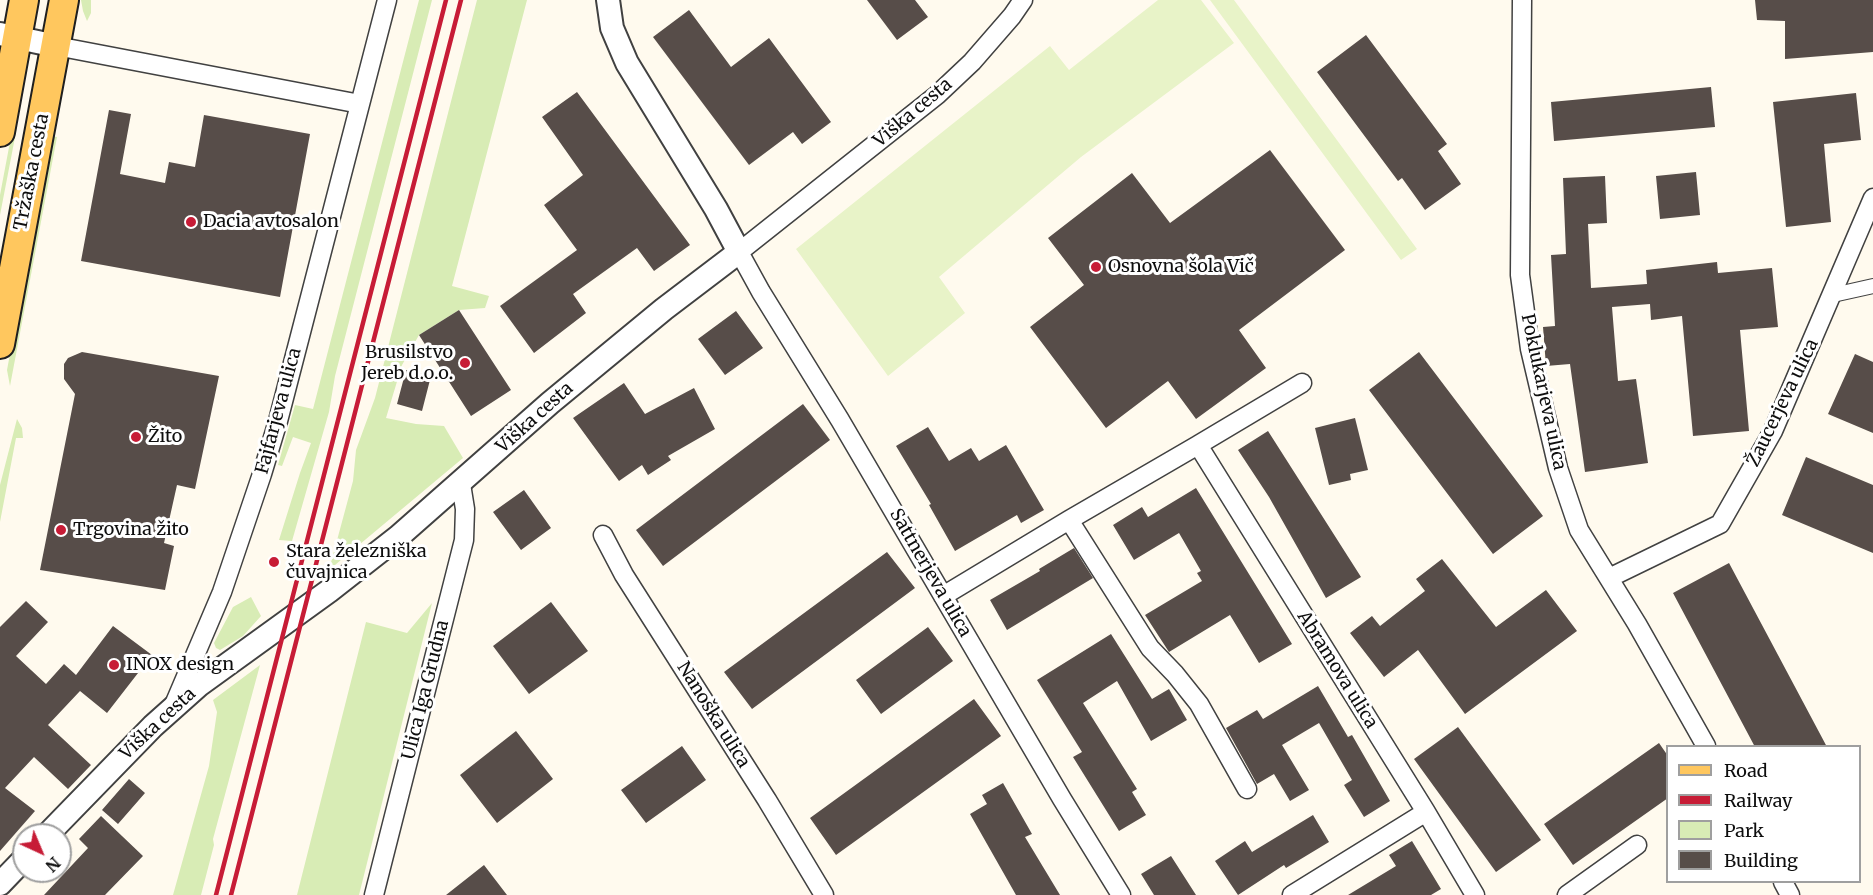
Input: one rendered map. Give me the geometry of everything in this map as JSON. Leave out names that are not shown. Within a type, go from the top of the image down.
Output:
[{"type":"main road","points":[[0,132],[9,36],[24,0]]},
{"type":"main road","name":"Tržaška cesta","points":[[0,344],[64,0]]},
{"type":"street","name":"Fajfarjeva ulica","points":[[172,708],[222,592],[262,474],[278,421],[387,0]]},
{"type":"street","points":[[608,0],[612,28],[627,63],[716,209],[739,252]]},
{"type":"street","name":"Viška cesta","points":[[59,823],[172,708],[222,667],[357,569],[461,484],[550,403],[663,309],[937,96],[972,62],[1023,0]]},
{"type":"street","name":"Poklukarjeva ulica","points":[[1522,0],[1520,275],[1530,349],[1558,468],[1579,530],[1705,745]]},
{"type":"street","points":[[9,36],[360,104]]},
{"type":"street","name":"Žaucerjeva ulica","points":[[1609,578],[1720,524],[1773,431],[1873,198]]},
{"type":"street","name":"Sattnerjeva ulica","points":[[739,252],[1120,895]]},
{"type":"street","points":[[1833,295],[1873,286]]},
{"type":"street","points":[[943,596],[1302,383]]},
{"type":"street","name":"Abramova ulica","points":[[1198,445],[1475,895]]},
{"type":"street","name":"Ulica Iga Grudna","points":[[374,895],[464,540],[465,508],[461,484]]},
{"type":"street","points":[[1069,520],[1150,648],[1199,704],[1247,789]]},
{"type":"street","name":"Nanoška ulica","points":[[603,535],[624,575],[767,800],[824,895]]},
{"type":"street","points":[[1292,895],[1426,812]]},
{"type":"street","points":[[1567,895],[1637,845]]},
{"type":"street","points":[[0,884],[12,872]]},
{"type":"green space","points":[[81,0],[91,0],[91,13],[87,21],[83,11]]},
{"type":"green space","points":[[419,0],[432,0],[335,376],[329,412],[292,541],[279,540],[311,443],[293,437],[282,466],[278,465],[295,405],[313,409]]},
{"type":"green space","points":[[477,0],[527,0],[452,286],[489,296],[485,308],[459,310],[419,335],[402,365],[386,418],[416,424],[444,426],[463,458],[329,570],[353,481],[356,450],[375,398]]},
{"type":"green space","points":[[1158,0],[1201,0],[1234,43],[1081,157],[939,277],[965,313],[888,376],[796,249],[1050,46],[1069,70]]},
{"type":"green space","points":[[1210,0],[1234,0],[1417,249],[1401,260]]},
{"type":"green space","points":[[13,126],[17,127],[0,215],[0,195]]},
{"type":"green space","points":[[51,136],[57,137],[10,386],[7,370]]},
{"type":"green space","points":[[17,419],[22,428],[23,438],[16,438],[0,522],[0,485]]},
{"type":"green space","points":[[251,597],[261,616],[243,636],[220,650],[216,648],[214,643],[233,607]]},
{"type":"green space","points":[[432,603],[359,895],[297,895],[366,622],[407,633]]},
{"type":"green space","points":[[260,665],[213,839],[214,845],[201,895],[173,895],[209,766],[217,712],[213,700]]},
{"type":"building","points":[[867,0],[915,0],[928,17],[897,40]]},
{"type":"building","points":[[1755,0],[1873,0],[1873,52],[1785,59],[1785,21],[1757,20]]},
{"type":"building","points":[[689,10],[731,67],[769,38],[831,122],[802,144],[793,132],[749,165],[653,37]]},
{"type":"building","points":[[1366,35],[1447,144],[1438,151],[1461,184],[1425,210],[1402,178],[1398,181],[1317,72]]},
{"type":"building","points":[[1711,87],[1715,127],[1554,141],[1551,102]]},
{"type":"building","points":[[577,92],[690,245],[654,271],[637,248],[573,294],[586,313],[534,353],[500,306],[577,250],[544,205],[583,175],[542,117]]},
{"type":"building","points":[[1856,93],[1861,140],[1824,144],[1831,222],[1786,227],[1773,102]]},
{"type":"building","name":"Dacia avtosalon","points":[[109,110],[131,114],[120,174],[165,183],[169,162],[195,167],[204,115],[310,134],[280,297],[81,261]]},
{"type":"building","name":"Osnovna šola Vič","points":[[1270,150],[1345,250],[1239,330],[1266,368],[1196,419],[1168,381],[1106,428],[1030,327],[1084,285],[1048,238],[1132,173],[1170,223]]},
{"type":"building","points":[[1696,172],[1700,215],[1660,219],[1656,176]]},
{"type":"building","points":[[1605,176],[1607,223],[1588,224],[1591,288],[1647,284],[1646,270],[1717,262],[1718,273],[1772,268],[1778,327],[1740,330],[1749,431],[1693,436],[1682,316],[1651,320],[1650,304],[1612,307],[1618,381],[1636,379],[1648,463],[1585,472],[1570,364],[1546,366],[1543,327],[1555,326],[1551,255],[1566,254],[1563,178]]},
{"type":"building","name":"Brusilstvo Jereb d.o.o.","points":[[459,310],[511,390],[471,416],[419,335]]},
{"type":"building","points":[[736,311],[763,348],[725,375],[698,339]]},
{"type":"building","name":"Žito","points":[[82,352],[219,376],[195,489],[177,485],[164,543],[174,546],[165,590],[40,570],[75,394],[64,379],[64,364],[68,358]]},
{"type":"building","points":[[1419,352],[1543,516],[1493,554],[1369,390]]},
{"type":"building","points":[[1855,354],[1873,362],[1873,433],[1828,414]]},
{"type":"building","points":[[406,370],[431,376],[422,411],[397,404]]},
{"type":"building","points":[[624,383],[645,414],[694,388],[715,429],[668,456],[671,460],[648,475],[642,465],[619,481],[573,418]]},
{"type":"building","points":[[803,404],[830,440],[663,566],[636,530]]},
{"type":"building","points":[[1355,418],[1368,470],[1350,474],[1351,480],[1329,485],[1315,428]]},
{"type":"building","points":[[928,427],[949,461],[971,448],[979,461],[1006,445],[1044,510],[1021,523],[1017,515],[955,551],[929,505],[931,504],[896,446]]},
{"type":"building","points":[[1268,431],[1361,577],[1326,598],[1269,497],[1238,450]]},
{"type":"building","points":[[1806,457],[1873,485],[1873,553],[1782,515]]},
{"type":"building","points":[[1196,488],[1292,644],[1259,663],[1230,615],[1169,652],[1145,615],[1202,581],[1197,573],[1201,571],[1179,533],[1134,560],[1113,525],[1142,507],[1148,517]]},
{"type":"building","points":[[524,490],[551,528],[521,550],[493,512]]},
{"type":"building","points":[[1074,548],[1093,578],[1007,630],[990,600]]},
{"type":"building","points":[[887,552],[915,588],[752,709],[724,672]]},
{"type":"building","points":[[1442,559],[1496,627],[1546,590],[1577,631],[1465,714],[1418,650],[1384,677],[1350,633],[1372,616],[1380,626],[1425,591],[1416,579]]},
{"type":"building","points":[[1729,563],[1826,745],[1754,745],[1673,593]]},
{"type":"building","points":[[26,601],[48,622],[16,656],[46,684],[64,664],[76,675],[113,626],[152,655],[107,713],[80,691],[48,725],[91,765],[68,789],[34,757],[5,788],[35,811],[24,823],[12,823],[12,837],[0,851],[0,627]]},
{"type":"building","points":[[551,602],[588,651],[529,694],[493,646]]},
{"type":"building","points":[[928,627],[953,661],[881,714],[856,680]]},
{"type":"building","points":[[1111,634],[1152,699],[1169,689],[1187,720],[1151,741],[1117,681],[1083,703],[1137,789],[1132,792],[1146,815],[1119,831],[1073,757],[1082,752],[1037,680]]},
{"type":"building","points":[[1318,686],[1348,737],[1352,735],[1390,801],[1364,817],[1344,785],[1352,780],[1319,723],[1282,745],[1309,790],[1290,801],[1274,774],[1257,784],[1226,728],[1257,710],[1263,719]]},
{"type":"building","points":[[974,699],[1001,736],[836,855],[810,818]]},
{"type":"building","points":[[1458,727],[1541,840],[1496,872],[1414,759]]},
{"type":"building","points":[[516,731],[553,779],[497,823],[460,775]]},
{"type":"building","points":[[1659,743],[1666,753],[1666,799],[1573,865],[1544,824]]},
{"type":"building","points":[[682,746],[706,780],[646,823],[621,790]]},
{"type":"building","points":[[129,779],[145,793],[118,824],[102,810]]},
{"type":"building","points":[[1003,783],[1032,834],[1025,837],[1060,895],[1016,895],[970,814],[987,804],[982,795]]},
{"type":"building","points":[[1313,815],[1329,842],[1286,868],[1284,865],[1238,895],[1215,861],[1245,841],[1252,852]]},
{"type":"building","points":[[101,816],[143,856],[105,895],[44,895],[55,883],[72,883],[72,865],[88,848],[79,839]]},
{"type":"building","points":[[1412,841],[1441,889],[1431,895],[1348,895],[1396,866],[1389,855]]},
{"type":"building","points":[[1171,856],[1196,895],[1154,895],[1141,874]]},
{"type":"building","points":[[484,865],[507,895],[446,895]]},
{"type":"railway","points":[[216,895],[446,0]]},
{"type":"railway","points":[[231,895],[461,0]]},
{"type":"place","name":"Dacia avtosalon","points":[[191,222]]},
{"type":"place","name":"Osnovna šola Vič","points":[[1096,267]]},
{"type":"place","name":"Brusilstvo Jereb d.o.o.","points":[[465,363]]},
{"type":"place","name":"Žito","points":[[136,437]]},
{"type":"place","name":"Trgovina žito","points":[[61,530]]},
{"type":"place","name":"Stara železniška čuvajnica","points":[[274,562]]},
{"type":"place","name":"INOX design","points":[[114,665]]}]
